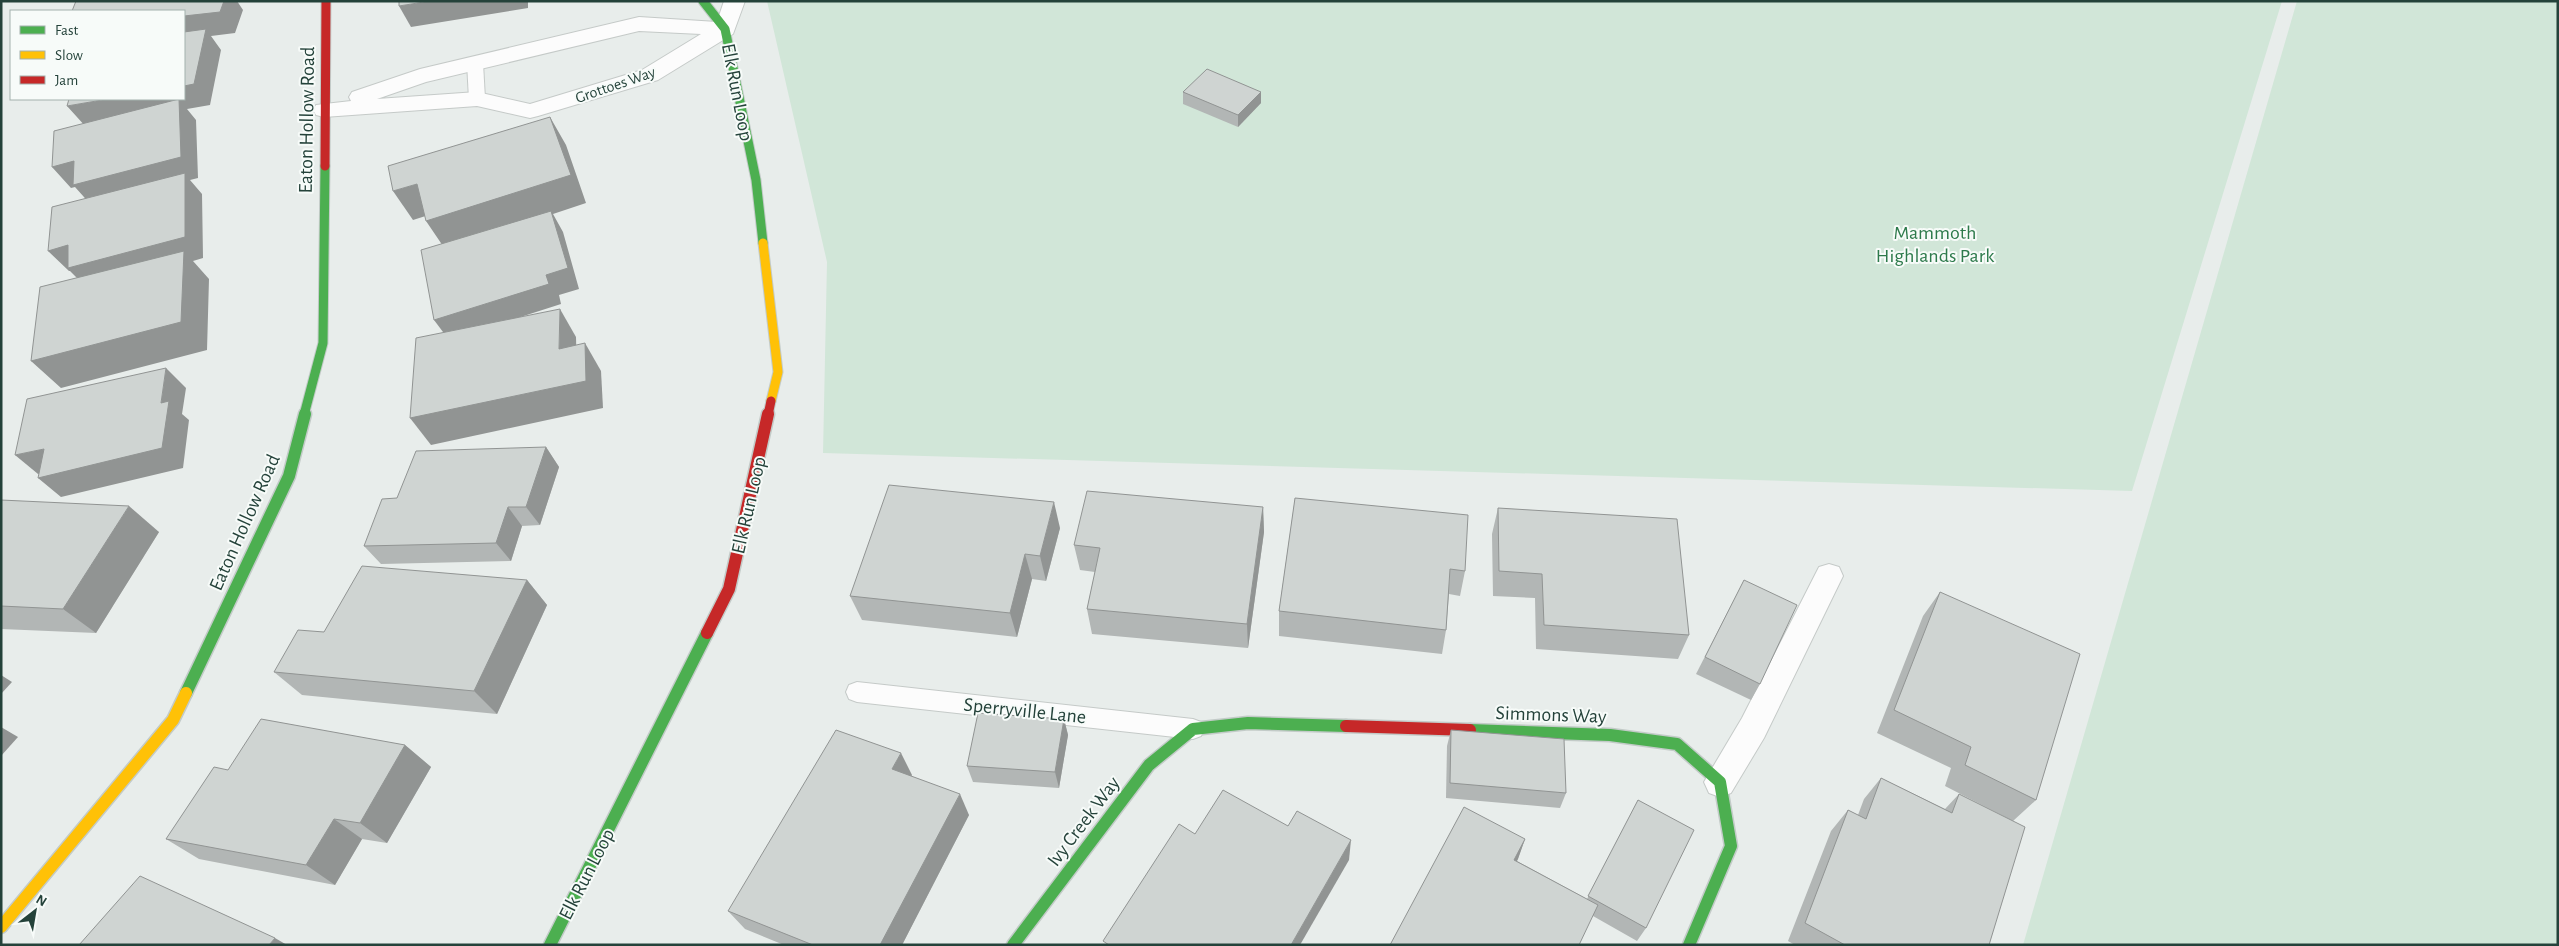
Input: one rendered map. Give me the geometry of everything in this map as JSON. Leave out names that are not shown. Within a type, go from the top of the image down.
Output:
[{"type":"street","name":"Eaton Hollow Road","points":[[1,927],[172,720],[289,476],[324,343],[326,1]]},
{"type":"street","name":"Elk Run Loop","points":[[550,945],[729,590],[778,372],[756,180],[725,29],[704,1]]},
{"type":"street","name":"Elk Run Loop","points":[[725,29],[735,1]]},
{"type":"street","points":[[324,110],[420,76],[639,24],[725,29]]},
{"type":"street","name":"Grottoes Way","points":[[324,110],[477,99],[530,111],[650,75],[725,29]]},
{"type":"street","points":[[1689,945],[1731,846],[1720,782],[1753,728],[1829,576]]},
{"type":"street","name":"Simmons Way","points":[[1193,729],[1248,723],[1610,735],[1677,744],[1720,782]]},
{"type":"street","name":"Ivy Creek Way","points":[[1013,945],[1149,765],[1193,729]]},
{"type":"lane","points":[[476,63],[477,99]]},
{"type":"lane","name":"Sperryville Lane","points":[[857,692],[1193,729]]},
{"type":"green space","name":"Mammoth Highlands Park","points":[[767,1],[2282,1],[2132,491],[823,453],[827,262]]},
{"type":"green space","points":[[2297,1],[2558,1],[2558,945],[2023,945]]},
{"type":"building","points":[[76,1],[224,1],[220,12],[185,16],[185,10],[72,10]]},
{"type":"building","points":[[399,1],[430,1],[399,6]]},
{"type":"building","points":[[206,29],[194,84],[185,86],[185,32]]},
{"type":"building","points":[[1207,69],[1261,92],[1238,115],[1183,92]]},
{"type":"building","points":[[69,100],[102,100],[67,106]]},
{"type":"building","points":[[179,100],[181,157],[73,185],[74,161],[52,167],[54,131]]},
{"type":"building","points":[[550,117],[571,175],[426,221],[417,184],[393,191],[388,166]]},
{"type":"building","points":[[185,173],[185,237],[68,268],[68,245],[48,251],[52,207]]},
{"type":"building","points":[[551,211],[568,268],[546,275],[549,284],[434,320],[421,250]]},
{"type":"building","points":[[184,251],[181,322],[31,361],[40,287]]},
{"type":"building","points":[[560,309],[559,349],[585,343],[586,381],[410,418],[416,338]]},
{"type":"building","points":[[166,368],[161,403],[169,401],[162,448],[38,478],[44,449],[15,455],[27,399]]},
{"type":"building","points":[[546,447],[526,507],[508,507],[496,543],[364,546],[382,499],[397,498],[416,451]]},
{"type":"building","points":[[889,485],[1054,502],[1040,556],[1025,554],[1010,613],[850,596]]},
{"type":"building","points":[[1087,491],[1263,507],[1247,624],[1087,609],[1100,548],[1074,545]]},
{"type":"building","points":[[1295,498],[1468,515],[1465,571],[1450,569],[1446,630],[1279,611]]},
{"type":"building","points":[[1,500],[129,506],[63,609],[1,606]]},
{"type":"building","points":[[1498,508],[1677,519],[1689,635],[1544,625],[1542,574],[1499,571]]},
{"type":"building","points":[[362,566],[527,580],[474,691],[274,672],[298,630],[324,632]]},
{"type":"building","points":[[1744,580],[1797,605],[1760,684],[1705,657]]},
{"type":"building","points":[[1940,592],[2080,654],[2036,800],[1965,765],[1971,747],[1894,710]]},
{"type":"building","points":[[978,713],[1064,719],[1055,772],[967,766]]},
{"type":"building","points":[[261,719],[405,745],[360,823],[334,819],[306,865],[166,839],[214,767],[228,770]]},
{"type":"building","points":[[836,730],[901,753],[892,769],[960,794],[880,945],[813,945],[728,911]]},
{"type":"building","points":[[1451,730],[1564,739],[1566,793],[1450,783]]},
{"type":"building","points":[[1881,778],[1952,813],[1959,794],[2025,827],[1989,945],[1845,945],[1805,923],[1848,810],[1866,819]]},
{"type":"building","points":[[1223,790],[1288,826],[1297,811],[1351,840],[1291,945],[1109,945],[1103,941],[1179,824],[1195,834]]},
{"type":"building","points":[[1638,800],[1694,830],[1646,928],[1588,896]]},
{"type":"building","points":[[1464,807],[1525,839],[1514,860],[1598,905],[1579,945],[1390,945]]},
{"type":"building","points":[[140,876],[275,938],[269,945],[79,945]]},
{"type":"traffic: fast","points":[[703,1],[725,29],[756,180],[763,243]]},
{"type":"traffic: fast","points":[[186,693],[289,476],[323,343],[325,166]]},
{"type":"traffic: fast","points":[[550,945],[707,633]]},
{"type":"traffic: fast","points":[[1013,945],[1149,765],[1193,729],[1248,723],[1346,726]]},
{"type":"traffic: fast","points":[[1470,730],[1610,735],[1677,744],[1720,782],[1731,846],[1689,945]]},
{"type":"traffic: slow","points":[[763,243],[778,372],[771,401]]},
{"type":"traffic: slow","points":[[1,927],[173,720],[186,693]]},
{"type":"traffic: jam","points":[[325,166],[326,1]]},
{"type":"traffic: jam","points":[[707,633],[729,589],[771,401]]},
{"type":"traffic: jam","points":[[1346,726],[1470,730]]}]
